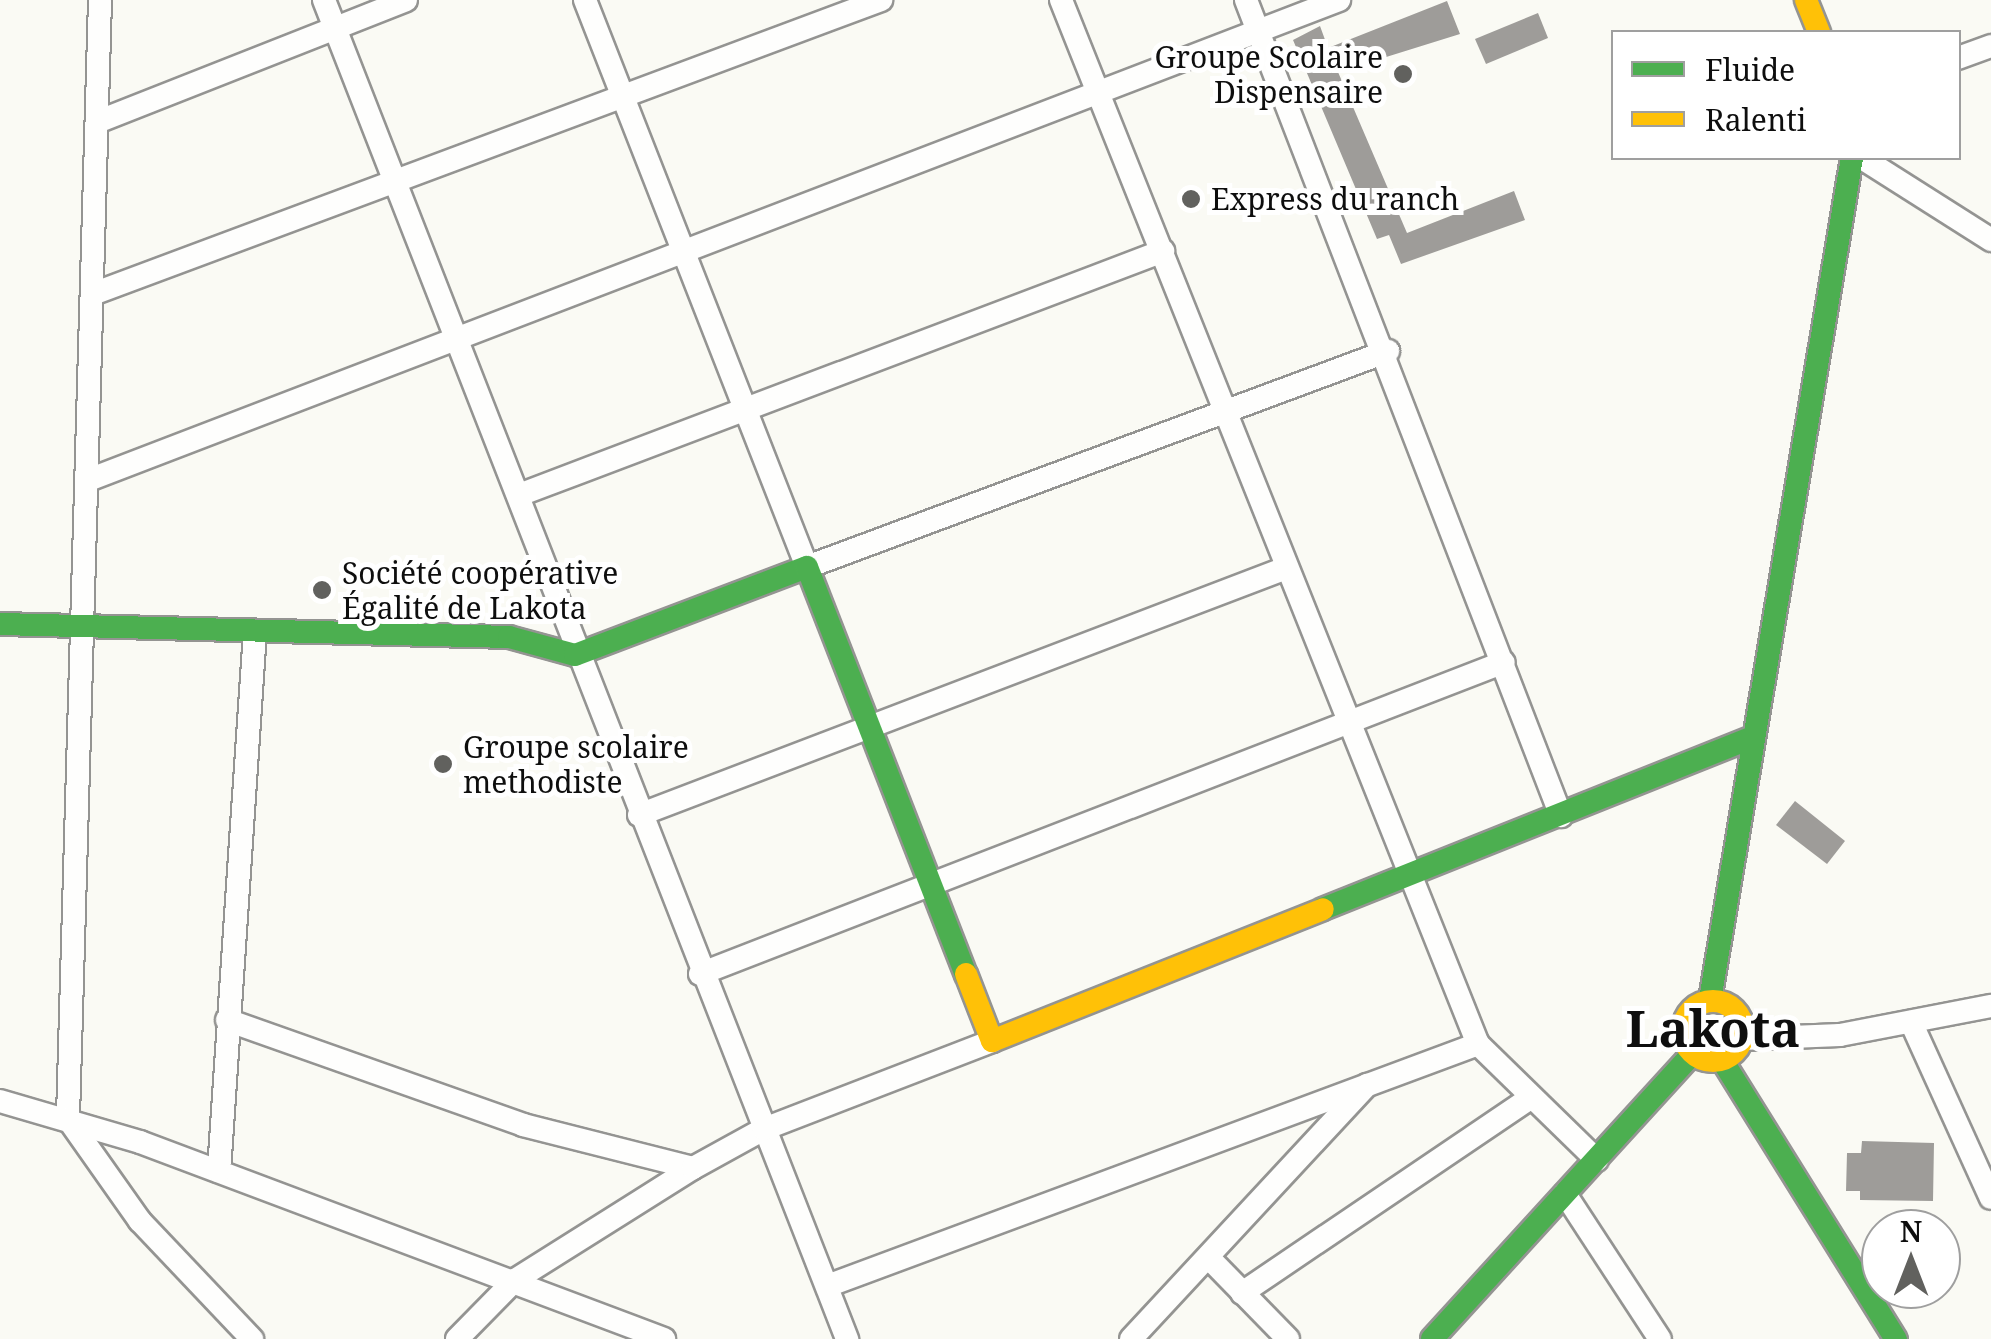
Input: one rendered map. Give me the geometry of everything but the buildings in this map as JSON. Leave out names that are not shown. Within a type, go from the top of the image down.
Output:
[{"type":"street","points":[[100,0],[98,292],[68,1120],[140,1221],[252,1339]]},
{"type":"street","points":[[324,0],[460,340],[575,655],[848,1339]]},
{"type":"street","points":[[97,122],[406,0]]},
{"type":"street","points":[[586,0],[682,256],[872,728],[928,883],[992,1041]]},
{"type":"street","points":[[98,292],[880,0]]},
{"type":"street","points":[[1060,0],[1106,94],[1286,568],[1478,1044],[1528,1098],[1597,1160]]},
{"type":"street","points":[[1246,0],[1388,352],[1561,816]]},
{"type":"street","points":[[92,478],[1106,94],[1340,0]]},
{"type":"street","points":[[1806,0],[1818,30]]},
{"type":"street","points":[[1961,57],[1991,46]]},
{"type":"street","points":[[1692,1054],[1683,1022],[1710,1000],[1751,738],[1852,160]]},
{"type":"street","points":[[1865,160],[1991,240]]},
{"type":"street","points":[[519,496],[1163,251]]},
{"type":"street","points":[[0,624],[509,637],[575,655],[1388,352]]},
{"type":"street","points":[[639,815],[1286,568]]},
{"type":"street","points":[[219,1170],[256,632]]},
{"type":"street","points":[[700,974],[1504,662]]},
{"type":"street","points":[[457,1339],[515,1280],[692,1168],[764,1130],[1409,880],[1751,738]]},
{"type":"street","points":[[1710,1000],[1734,1009],[1742,1039]]},
{"type":"street","points":[[1722,1060],[1742,1039],[1911,1022],[1991,1006]]},
{"type":"street","points":[[227,1020],[523,1125],[692,1168]]},
{"type":"street","points":[[1911,1022],[1991,1198]]},
{"type":"street","points":[[826,1286],[1478,1044]]},
{"type":"street","points":[[1692,1054],[1722,1060],[1896,1339]]},
{"type":"street","points":[[1432,1339],[1692,1054]]},
{"type":"street","points":[[1131,1339],[1369,1083]]},
{"type":"street","points":[[1242,1292],[1528,1098]]},
{"type":"street","points":[[0,1102],[219,1170],[664,1339]]},
{"type":"street","points":[[1566,1194],[1660,1339]]},
{"type":"street","points":[[1208,1258],[1288,1339]]},
{"type":"traffic: fast","points":[[1710,1000],[1852,160]]},
{"type":"traffic: fast","points":[[0,624],[509,637],[575,655],[807,567],[966,974]]},
{"type":"traffic: fast","points":[[1323,909],[1751,738]]},
{"type":"traffic: fast","points":[[1432,1339],[1692,1054]]},
{"type":"traffic: fast","points":[[1722,1060],[1896,1339]]},
{"type":"traffic: slow","points":[[1806,0],[1818,30]]},
{"type":"traffic: slow","points":[[966,974],[992,1041],[1323,909]]},
{"type":"traffic: slow","points":[[1713,1001],[1735,1009],[1743,1031],[1735,1053],[1713,1061],[1691,1053],[1683,1031],[1691,1009],[1713,1001]]},
{"type":"place","name":"Groupe Scolaire Dispensaire","points":[[1403,74]]},
{"type":"place","name":"Express du ranch","points":[[1191,199]]},
{"type":"place","name":"Société coopérative Égalité de Lakota","points":[[322,590]]},
{"type":"place","name":"Groupe scolaire methodiste","points":[[443,764]]},
{"type":"district","name":"Lakota","points":[[1713,1029]]}]
